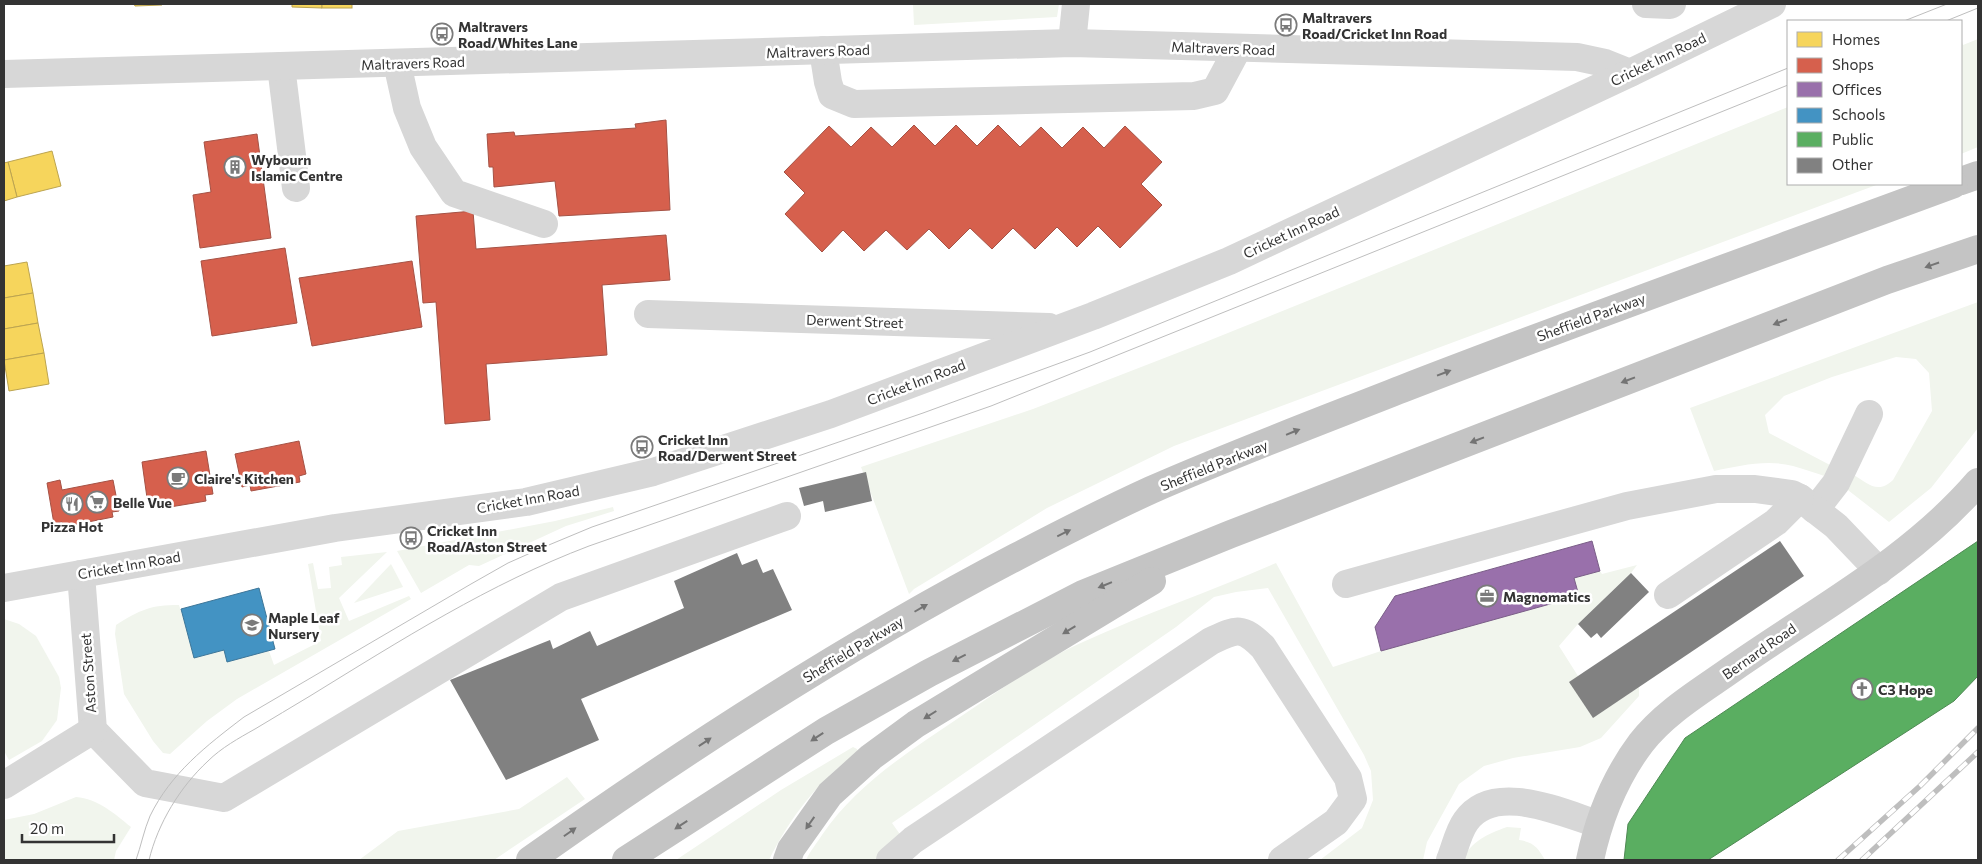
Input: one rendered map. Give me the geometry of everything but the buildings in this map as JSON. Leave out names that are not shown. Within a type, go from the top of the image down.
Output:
[{"type":"highway","points":[[1962,181],[1978,175]]},
{"type":"highway","name":"Sheffield Parkway","points":[[530,860],[728,726],[874,636],[947,593],[1149,491],[1322,420],[1573,323],[1951,185]]},
{"type":"highway","points":[[626,860],[826,731],[929,673],[1083,594],[1231,534],[1887,280],[1978,249]]},
{"type":"highway","points":[[787,860],[791,849],[830,794],[871,757],[916,724],[1013,663],[1231,534]]},
{"type":"main road","name":"Bernard Road","points":[[1590,860],[1598,824],[1608,800],[1623,771],[1642,742],[1673,712],[1924,537],[1960,504],[1978,482]]},
{"type":"street","points":[[1072,43],[1076,4]]},
{"type":"street","points":[[1646,4],[1672,4]]},
{"type":"street","name":"Cricket Inn Road","points":[[5,580],[81,574],[335,528],[526,502],[653,472],[831,414],[1063,327],[1229,261],[1630,73],[1739,11],[1772,4]]},
{"type":"street","name":"Maltravers Road","points":[[4,74],[1072,43],[1577,57],[1605,63],[1630,73]]},
{"type":"street","points":[[823,50],[832,95],[854,104],[1194,96],[1215,91],[1238,48]]},
{"type":"street","points":[[397,63],[407,108],[424,147],[454,193],[544,224]]},
{"type":"street","points":[[281,66],[296,188]]},
{"type":"street","name":"Derwent Street","points":[[648,314],[1063,327]]},
{"type":"street","points":[[1668,595],[1836,483],[1869,414]]},
{"type":"street","points":[[1346,584],[1627,506],[1716,490],[1756,489],[1792,494],[1836,526],[1879,570]]},
{"type":"street","name":"Aston Street","points":[[81,574],[92,730],[145,783],[224,798],[561,597],[787,516]]},
{"type":"street","points":[[890,860],[913,840],[996,784],[1211,641],[1233,631],[1249,633],[1263,647],[1348,778],[1353,799],[1336,822],[1282,860]]},
{"type":"street","points":[[4,785],[92,730]]},
{"type":"street","points":[[1450,860],[1467,819],[1482,808],[1503,801],[1532,804],[1598,824]]},
{"type":"shaded area","points":[[913,4],[1059,4],[1057,17],[914,25]]},
{"type":"shaded area","points":[[1978,39],[1978,147],[1962,154],[1962,42],[1963,45]]},
{"type":"shaded area","points":[[1787,107],[1787,185],[1876,185],[1174,446],[1047,508],[914,589],[909,594],[861,467],[1033,409],[1203,343]]},
{"type":"shaded area","points":[[1978,302],[1978,428],[1931,488],[1889,522],[1844,487],[1852,474],[1877,487],[1882,487],[1893,480],[1932,411],[1929,373],[1916,359],[1896,357],[1832,377],[1784,396],[1765,415],[1769,433],[1830,465],[1827,477],[1793,466],[1773,463],[1753,464],[1714,471],[1690,408]]},
{"type":"shaded area","points":[[613,507],[614,511],[566,526],[479,566],[469,565],[421,593],[397,551],[555,521]]},
{"type":"shaded area","points":[[387,552],[339,598],[349,621],[409,596],[411,599],[237,699],[207,721],[170,754],[163,753],[153,741],[124,694],[115,634],[116,625],[146,609],[179,605],[195,658],[224,650],[227,662],[269,651],[274,665],[321,641],[308,564],[313,563],[318,589],[331,588],[329,567],[342,565],[341,557]]},
{"type":"shaded area","points":[[1276,563],[1333,667],[1381,651],[1579,596],[1574,578],[1600,571],[1602,574],[1637,565],[1578,624],[1559,646],[1578,676],[1593,717],[1639,687],[1639,696],[1601,738],[1580,747],[1513,758],[1484,766],[1459,784],[1427,842],[1423,860],[1320,860],[1362,828],[1373,800],[1371,771],[1364,755],[1268,588],[1236,592],[1214,597],[1176,627],[892,823],[904,840],[876,860],[806,860],[836,816],[869,783],[905,754],[1022,676],[1067,650],[1107,631]]},
{"type":"shaded area","points":[[391,564],[403,587],[354,603]]},
{"type":"shaded area","points":[[4,619],[19,624],[36,636],[59,677],[61,688],[57,720],[42,741],[9,760],[4,751]]},
{"type":"shaded area","points":[[853,747],[858,752],[830,775],[806,801],[786,829],[769,860],[676,860],[781,790]]},
{"type":"shaded area","points":[[567,777],[585,799],[494,860],[359,860],[398,831],[519,809]]},
{"type":"shaded area","points":[[76,797],[99,804],[131,827],[116,851],[114,860],[4,860],[4,820],[34,814]]},
{"type":"shaded area","points":[[1507,827],[1521,828],[1519,840],[1535,846],[1545,860],[1462,860],[1475,843],[1493,832]]},
{"type":"tram line","points":[[1907,20],[1947,4]]},
{"type":"tram line","points":[[1948,20],[1978,8]]},
{"type":"tram line","points":[[136,860],[150,816],[168,786],[191,761],[216,739],[244,717],[508,563],[592,527],[923,413],[1090,352],[1787,68]]},
{"type":"tram line","points":[[149,860],[158,833],[171,806],[188,782],[219,752],[446,614],[516,578],[589,546],[991,406],[1787,85]]},
{"type":"railway","points":[[1838,860],[1920,786],[1978,728]]},
{"type":"railway","points":[[1862,860],[1978,752]]},
{"type":"place","name":"Maltravers Road/Cricket Inn Road","points":[[1286,25]]},
{"type":"place","name":"Maltravers Road/Whites Lane","points":[[442,34]]},
{"type":"place","name":"Wybourn Islamic Centre","points":[[235,167]]},
{"type":"place","name":"Cricket Inn Road/Derwent Street","points":[[642,447]]},
{"type":"place","name":"Claire's Kitchen","points":[[178,478]]},
{"type":"place","name":"Belle Vue","points":[[97,502]]},
{"type":"place","name":"Pizza Hot","points":[[72,504]]},
{"type":"place","name":"Cricket Inn Road/Aston Street","points":[[411,538]]},
{"type":"place","name":"Magnomatics","points":[[1487,596]]},
{"type":"place","name":"Maple Leaf Nursery","points":[[252,625]]},
{"type":"place","name":"C3 Hope","points":[[1862,689]]}]
